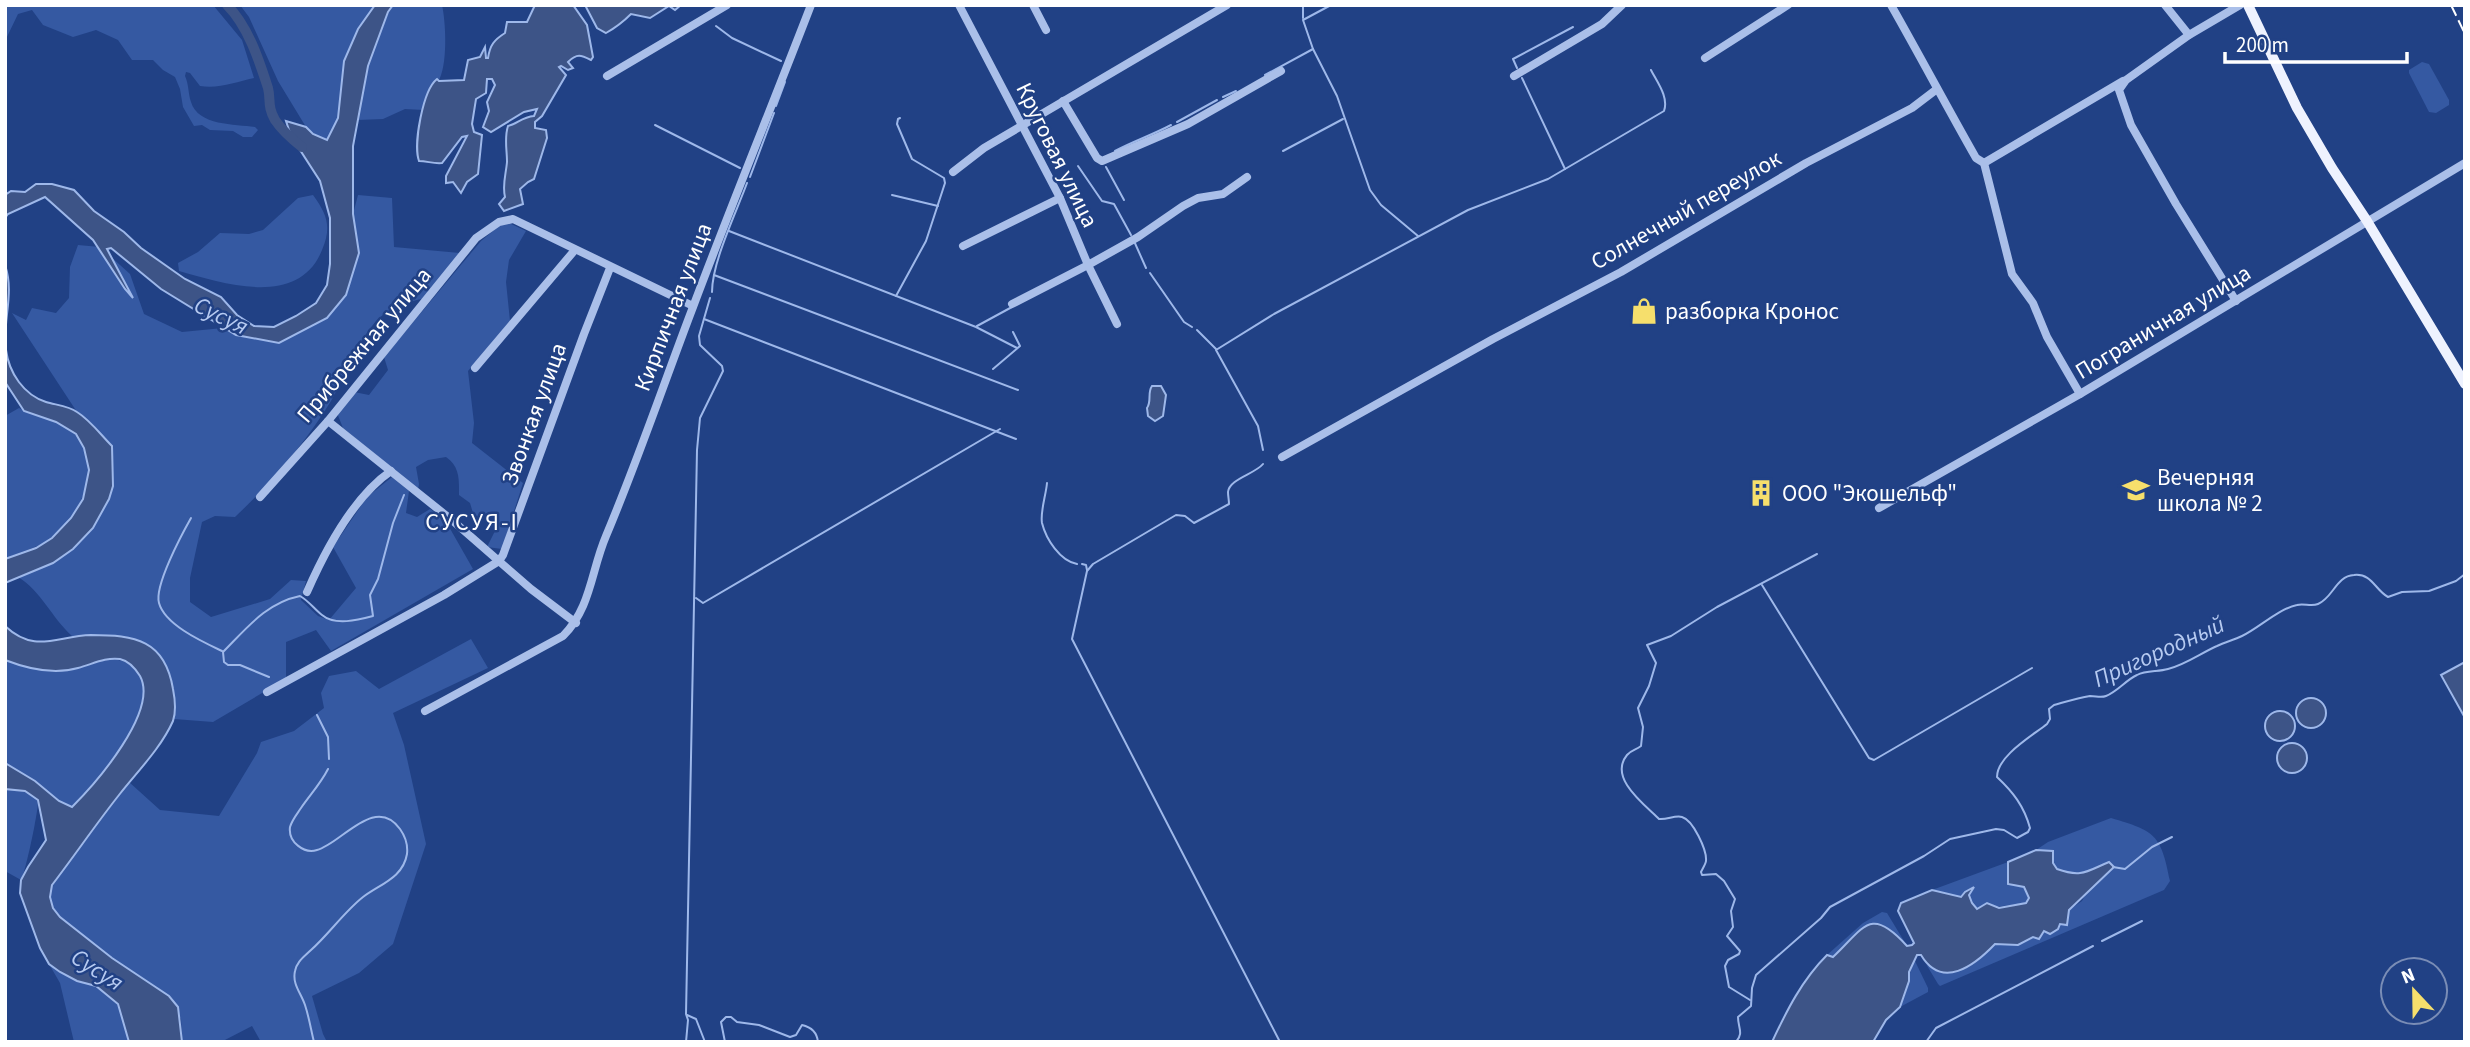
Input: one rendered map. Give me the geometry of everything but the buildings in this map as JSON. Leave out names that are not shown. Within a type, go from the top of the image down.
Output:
[{"type":"main road","points":[[2248,5],[2297,108],[2465,384]]},
{"type":"street","points":[[607,76],[727,5]]},
{"type":"street","name":"Кирпичная улица","points":[[576,623],[584,608],[601,548],[693,306],[811,5]]},
{"type":"street","name":"Круговая улица","points":[[959,5],[1060,198],[1088,265],[1117,324]]},
{"type":"street","points":[[1033,5],[1046,30]]},
{"type":"street","points":[[953,172],[984,148],[1227,5]]},
{"type":"street","points":[[1514,76],[1602,23],[1622,5]]},
{"type":"street","points":[[1705,58],[1788,5]]},
{"type":"street","points":[[1891,5],[1976,158],[1983,163],[2012,274],[2033,303],[2047,337],[2080,394]]},
{"type":"street","points":[[2165,5],[2189,35]]},
{"type":"street","points":[[1983,163],[2126,80],[2189,35],[2240,5]]},
{"type":"street","points":[[1063,101],[1097,158],[1102,161],[1188,124],[1281,71]]},
{"type":"street","points":[[2126,80],[2119,90],[2131,125],[2236,301]]},
{"type":"street","name":"Солнечный переулок","points":[[1282,457],[1621,272],[1806,163],[1912,108],[1937,89]]},
{"type":"street","name":"Пограничная улица","points":[[1879,508],[2080,394],[2465,163]]},
{"type":"street","points":[[1012,304],[1138,237],[1183,206],[1198,198],[1223,194],[1247,177]]},
{"type":"street","points":[[963,246],[1060,198]]},
{"type":"street","name":"Прибрежная улица","points":[[260,497],[328,421],[476,238],[499,222],[513,219],[574,251]]},
{"type":"street","points":[[475,368],[574,251],[693,306]]},
{"type":"street","name":"Звонкая улица","points":[[499,561],[610,268]]},
{"type":"street","points":[[328,421],[576,623],[563,636],[425,711]]},
{"type":"street","points":[[307,592],[328,546],[369,489],[391,471]]},
{"type":"street","points":[[267,692],[499,561]]},
{"type":"shaded area","points":[[5,5],[213,5],[242,40],[254,78],[207,87],[200,86],[190,73],[186,72],[191,102],[201,116],[209,120],[255,127],[258,130],[252,137],[243,137],[233,131],[194,126],[183,107],[175,77],[153,60],[132,60],[118,40],[96,30],[73,37],[43,25],[32,10],[18,14],[5,41]]},
{"type":"shaded area","points":[[240,5],[375,5],[367,18],[342,89],[338,118],[327,141],[306,127],[278,81],[249,17]]},
{"type":"shaded area","points":[[394,5],[442,5],[445,44],[441,75],[426,96],[424,110],[405,109],[383,119],[357,120],[368,66]]},
{"type":"shaded area","points":[[2422,62],[2429,64],[2449,100],[2449,105],[2436,113],[2429,112],[2409,73],[2409,70]]},
{"type":"shaded area","points":[[313,195],[325,215],[327,234],[322,250],[311,268],[296,280],[279,286],[259,287],[218,281],[179,271],[178,263],[198,252],[220,233],[249,234],[263,230],[298,198]]},
{"type":"shaded area","points":[[358,195],[392,198],[394,247],[460,253],[424,299],[398,306],[384,314],[368,331],[321,416],[287,462],[261,491],[235,517],[215,516],[202,522],[190,578],[190,602],[211,617],[270,599],[291,580],[306,581],[301,600],[318,616],[329,620],[356,588],[333,547],[367,497],[392,477],[409,491],[406,513],[417,517],[430,509],[444,518],[473,569],[331,651],[316,630],[286,642],[286,679],[213,722],[174,719],[175,700],[140,640],[121,636],[72,636],[33,590],[18,577],[53,563],[111,446],[77,412],[12,313],[26,320],[32,308],[56,313],[69,298],[70,267],[78,245],[100,247],[130,274],[144,314],[182,332],[223,328],[236,335],[279,343],[327,318],[355,227],[353,214]]},
{"type":"shaded area","points":[[509,223],[526,231],[509,260],[506,282],[510,321],[468,371],[474,423],[472,443],[523,483],[502,549],[487,547],[498,525],[495,516],[479,518],[473,513],[470,503],[459,495],[459,479],[451,461],[446,457],[428,460],[416,467],[418,490],[343,428],[337,413],[354,392],[369,395],[388,370],[384,357],[481,241],[500,225]]},
{"type":"shaded area","points":[[19,408],[61,424],[73,432],[83,444],[89,473],[79,504],[61,530],[45,542],[5,559],[5,416]]},
{"type":"shaded area","points":[[471,639],[488,668],[393,713],[404,745],[426,844],[393,944],[359,973],[312,996],[327,1042],[261,1042],[252,1026],[221,1042],[182,1042],[181,1019],[157,987],[112,958],[57,913],[52,902],[52,885],[129,782],[160,810],[219,816],[261,742],[294,731],[324,708],[321,693],[329,676],[356,671],[379,689]]},
{"type":"shaded area","points":[[109,659],[128,663],[137,672],[143,692],[141,709],[122,747],[72,808],[5,763],[5,660],[38,670],[78,668]]},
{"type":"shaded area","points":[[5,789],[25,791],[38,800],[32,839],[21,880],[5,871]]},
{"type":"shaded area","points":[[2111,818],[2138,827],[2154,837],[2163,853],[2170,881],[2164,890],[1940,986],[1938,984],[1926,964],[1946,972],[1955,972],[1972,965],[1995,944],[2027,941],[2060,924],[2066,925],[2069,910],[2082,901],[2101,866],[2085,873],[2063,871],[2057,869],[2053,863],[2053,852],[2036,850],[2048,842]]},
{"type":"shaded area","points":[[2008,862],[2008,884],[2024,887],[2029,898],[2027,903],[1977,909],[1969,895],[1973,890],[1962,897],[1932,890]]},
{"type":"shaded area","points":[[1882,912],[1887,913],[1907,946],[1898,936],[1860,931],[1833,957],[1827,955],[1863,923]]},
{"type":"shaded area","points":[[1914,959],[1928,992],[1900,1007],[1905,995]]},
{"type":"shaded area","points":[[49,964],[77,981],[96,986],[118,1004],[129,1042],[74,1042],[60,983]]},
{"type":"water","name":"Сусуя","points":[[375,5],[393,5],[368,66],[353,146],[353,214],[359,253],[346,295],[327,318],[279,343],[236,335],[161,289],[111,248],[107,249],[133,298],[93,240],[45,197],[8,214],[5,218],[5,195],[11,191],[25,192],[36,184],[52,184],[74,190],[94,211],[141,248],[185,279],[221,297],[237,315],[254,326],[274,327],[296,316],[316,303],[327,285],[330,218],[320,181],[291,136],[286,121],[306,127],[313,134],[327,140],[338,118],[344,61],[358,29]]},
{"type":"water","points":[[535,5],[573,5],[587,25],[593,57],[591,60],[577,56],[568,62],[573,68],[568,70],[559,67],[566,75],[542,116],[535,122],[535,128],[546,130],[547,138],[534,179],[520,189],[523,204],[504,211],[499,204],[505,197],[508,126],[534,116],[537,109],[524,112],[491,132],[483,127],[489,111],[487,102],[495,85],[492,79],[487,79],[486,93],[476,99],[472,124],[474,132],[482,135],[478,174],[467,182],[461,193],[453,182],[446,183],[446,176],[467,136],[462,137],[442,163],[433,163],[419,161],[418,130],[427,94],[437,79],[464,80],[468,60],[480,57],[485,47],[488,58],[493,43],[505,33],[507,22],[527,22]]},
{"type":"water","points":[[585,5],[681,5],[675,10],[669,6],[650,18],[631,14],[606,33],[597,28]]},
{"type":"water","points":[[5,265],[9,286],[5,339]]},
{"type":"water","points":[[5,339],[10,367],[24,389],[38,399],[70,408],[82,415],[112,446],[113,486],[93,528],[73,549],[53,563],[5,583],[5,559],[36,548],[52,538],[71,518],[83,499],[89,470],[84,448],[76,434],[56,422],[24,411],[5,382]]},
{"type":"water","points":[[1152,386],[1161,386],[1166,395],[1163,416],[1155,421],[1148,416],[1147,408]]},
{"type":"water","name":"Сусуя","points":[[5,626],[26,639],[36,641],[91,635],[134,639],[155,650],[169,673],[175,710],[168,731],[52,885],[50,897],[53,908],[60,917],[112,958],[169,996],[178,1007],[182,1042],[129,1042],[118,1004],[96,986],[77,981],[49,964],[40,948],[20,893],[21,880],[46,840],[38,800],[25,791],[5,789],[5,763],[35,781],[59,801],[72,807],[109,764],[133,727],[144,691],[140,676],[132,665],[120,659],[104,660],[60,671],[32,668],[5,660]]},
{"type":"water","points":[[2465,662],[2465,718],[2441,675]]},
{"type":"water","points":[[2311,698],[2317,699],[2325,707],[2325,719],[2317,727],[2311,728],[2305,727],[2297,719],[2296,713],[2297,707],[2305,699]]},
{"type":"water","points":[[2280,711],[2286,712],[2294,720],[2294,732],[2286,740],[2280,741],[2274,740],[2266,732],[2265,726],[2266,720],[2274,712]]},
{"type":"water","points":[[2292,743],[2298,744],[2306,752],[2306,764],[2298,772],[2292,773],[2286,772],[2278,764],[2277,758],[2278,752],[2286,744]]},
{"type":"water","points":[[2036,850],[2053,851],[2053,863],[2057,869],[2066,872],[2084,872],[2109,862],[2114,867],[2069,910],[2067,925],[2060,924],[2058,929],[2050,934],[2044,931],[2039,939],[2033,937],[2018,945],[1995,944],[1978,960],[1958,971],[1948,973],[1938,971],[1921,955],[1917,955],[1909,972],[1909,981],[1900,1007],[1886,1020],[1873,1042],[1772,1042],[1789,1007],[1810,975],[1827,955],[1833,957],[1860,930],[1868,925],[1884,926],[1907,946],[1912,945],[1914,943],[1898,911],[1901,903],[1932,890],[1961,897],[1974,887],[1969,895],[1977,909],[1987,903],[1999,908],[2026,903],[2029,898],[2024,887],[2008,884],[2008,862]]},
{"type":"waterway","points":[[227,5],[252,44],[268,88],[270,107],[275,120],[302,147]]},
{"type":"waterway","points":[[1303,5],[1303,18]]},
{"type":"waterway","points":[[1331,5],[1303,20],[1313,49],[1337,96],[1370,190],[1381,205],[1418,236]]},
{"type":"waterway","points":[[716,26],[732,38],[781,61]]},
{"type":"waterway","points":[[1517,68],[1513,59],[1573,27]]},
{"type":"waterway","points":[[1265,75],[1313,49]]},
{"type":"waterway","points":[[1263,450],[1258,426],[1216,350],[1274,314],[1468,210],[1548,179],[1664,111],[1664,95],[1651,70]]},
{"type":"waterway","points":[[1522,78],[1565,169]]},
{"type":"waterway","points":[[776,106],[785,82]]},
{"type":"waterway","points":[[1223,97],[1236,91]]},
{"type":"waterway","points":[[1177,122],[1217,100]]},
{"type":"waterway","points":[[750,177],[774,113]]},
{"type":"waterway","points":[[896,296],[926,241],[945,183],[944,178],[912,159],[897,124],[900,118]]},
{"type":"waterway","points":[[1283,151],[1343,119]]},
{"type":"waterway","points":[[655,125],[740,168]]},
{"type":"waterway","points":[[1115,151],[1171,125]]},
{"type":"waterway","points":[[1078,166],[1102,201],[1114,204],[1131,235]]},
{"type":"waterway","points":[[1106,167],[1124,200]]},
{"type":"waterway","points":[[712,292],[720,252],[747,183]]},
{"type":"waterway","points":[[892,195],[938,206]]},
{"type":"waterway","points":[[729,231],[976,327],[1017,348]]},
{"type":"waterway","points":[[1134,241],[1146,268]]},
{"type":"waterway","points":[[1150,273],[1184,322],[1192,327]]},
{"type":"waterway","points":[[714,275],[1018,390]]},
{"type":"waterway","points":[[686,1042],[697,450],[700,418],[723,371],[722,366],[700,345],[699,336],[710,298]]},
{"type":"waterway","points":[[977,326],[1012,307]]},
{"type":"waterway","points":[[704,319],[1016,439]]},
{"type":"waterway","points":[[1197,330],[1216,349]]},
{"type":"waterway","points":[[993,369],[1020,346],[1013,332]]},
{"type":"waterway","points":[[696,598],[703,603],[1000,429]]},
{"type":"waterway","points":[[1263,464],[1229,487],[1229,504],[1194,523],[1185,516],[1176,515],[1093,564],[1087,571],[1072,639],[1280,1042]]},
{"type":"waterway","points":[[1047,483],[1042,514],[1044,529],[1060,554],[1077,564]]},
{"type":"waterway","points":[[269,677],[240,665],[228,665],[224,662],[223,652],[267,610],[300,596],[322,615],[333,620],[347,621],[373,616],[370,595],[378,579],[393,523],[404,495]]},
{"type":"waterway","points":[[191,518],[165,573],[159,603],[169,619],[195,638],[222,651]]},
{"type":"waterway","points":[[1750,1000],[1729,987],[1725,966],[1728,960],[1740,951],[1727,936],[1733,927],[1731,911],[1735,899],[1724,881],[1716,874],[1702,875],[1706,856],[1691,824],[1682,817],[1659,819],[1625,782],[1622,764],[1629,753],[1641,746],[1643,727],[1638,708],[1656,663],[1647,645],[1671,636],[1717,607],[1817,554]]},
{"type":"waterway","points":[[1082,564],[1086,565],[1087,570]]},
{"type":"waterway","name":"Пригородный","points":[[1736,1042],[1740,1033],[1738,1017],[1751,1006],[1756,975],[1830,907],[1950,839],[1996,829],[2004,830],[2017,838],[2028,832],[2030,828],[2025,813],[2013,794],[1997,777],[2009,754],[2047,724],[2050,719],[2049,709],[2054,705],[2090,696],[2106,696],[2141,673],[2181,665],[2242,636],[2290,607],[2318,604],[2348,576],[2360,575],[2369,579],[2388,597],[2402,592],[2429,591],[2456,581],[2465,574]]},
{"type":"waterway","points":[[1762,585],[1869,758],[1874,760],[2032,668]]},
{"type":"waterway","points":[[317,715],[328,737],[329,759]]},
{"type":"waterway","points":[[314,1042],[305,1005],[295,980],[297,964],[356,903],[396,875],[407,854],[406,841],[400,829],[390,820],[380,817],[358,824],[317,850],[307,850],[294,842],[290,832],[292,822],[328,769]]},
{"type":"waterway","points":[[2113,867],[2125,869],[2152,847],[2172,837]]},
{"type":"waterway","points":[[2102,941],[2142,921]]},
{"type":"waterway","points":[[1926,1042],[1936,1028],[2093,946]]},
{"type":"waterway","points":[[687,1015],[696,1019],[705,1042]]},
{"type":"waterway","points":[[725,1042],[721,1022],[726,1017],[737,1022],[759,1025],[790,1037],[796,1035],[802,1025],[813,1030],[818,1042]]},
{"type":"railway","points":[[2451,5],[2465,34]]},
{"type":"place","name":"разборка Кронос","points":[[1644,311]]},
{"type":"place","name":"Вечерняя школа № 2","points":[[2136,490]]},
{"type":"place","name":"ООО \"Экошельф\"","points":[[1761,493]]},
{"type":"district","name":"СУСУЯ-I","points":[[472,522]]}]
